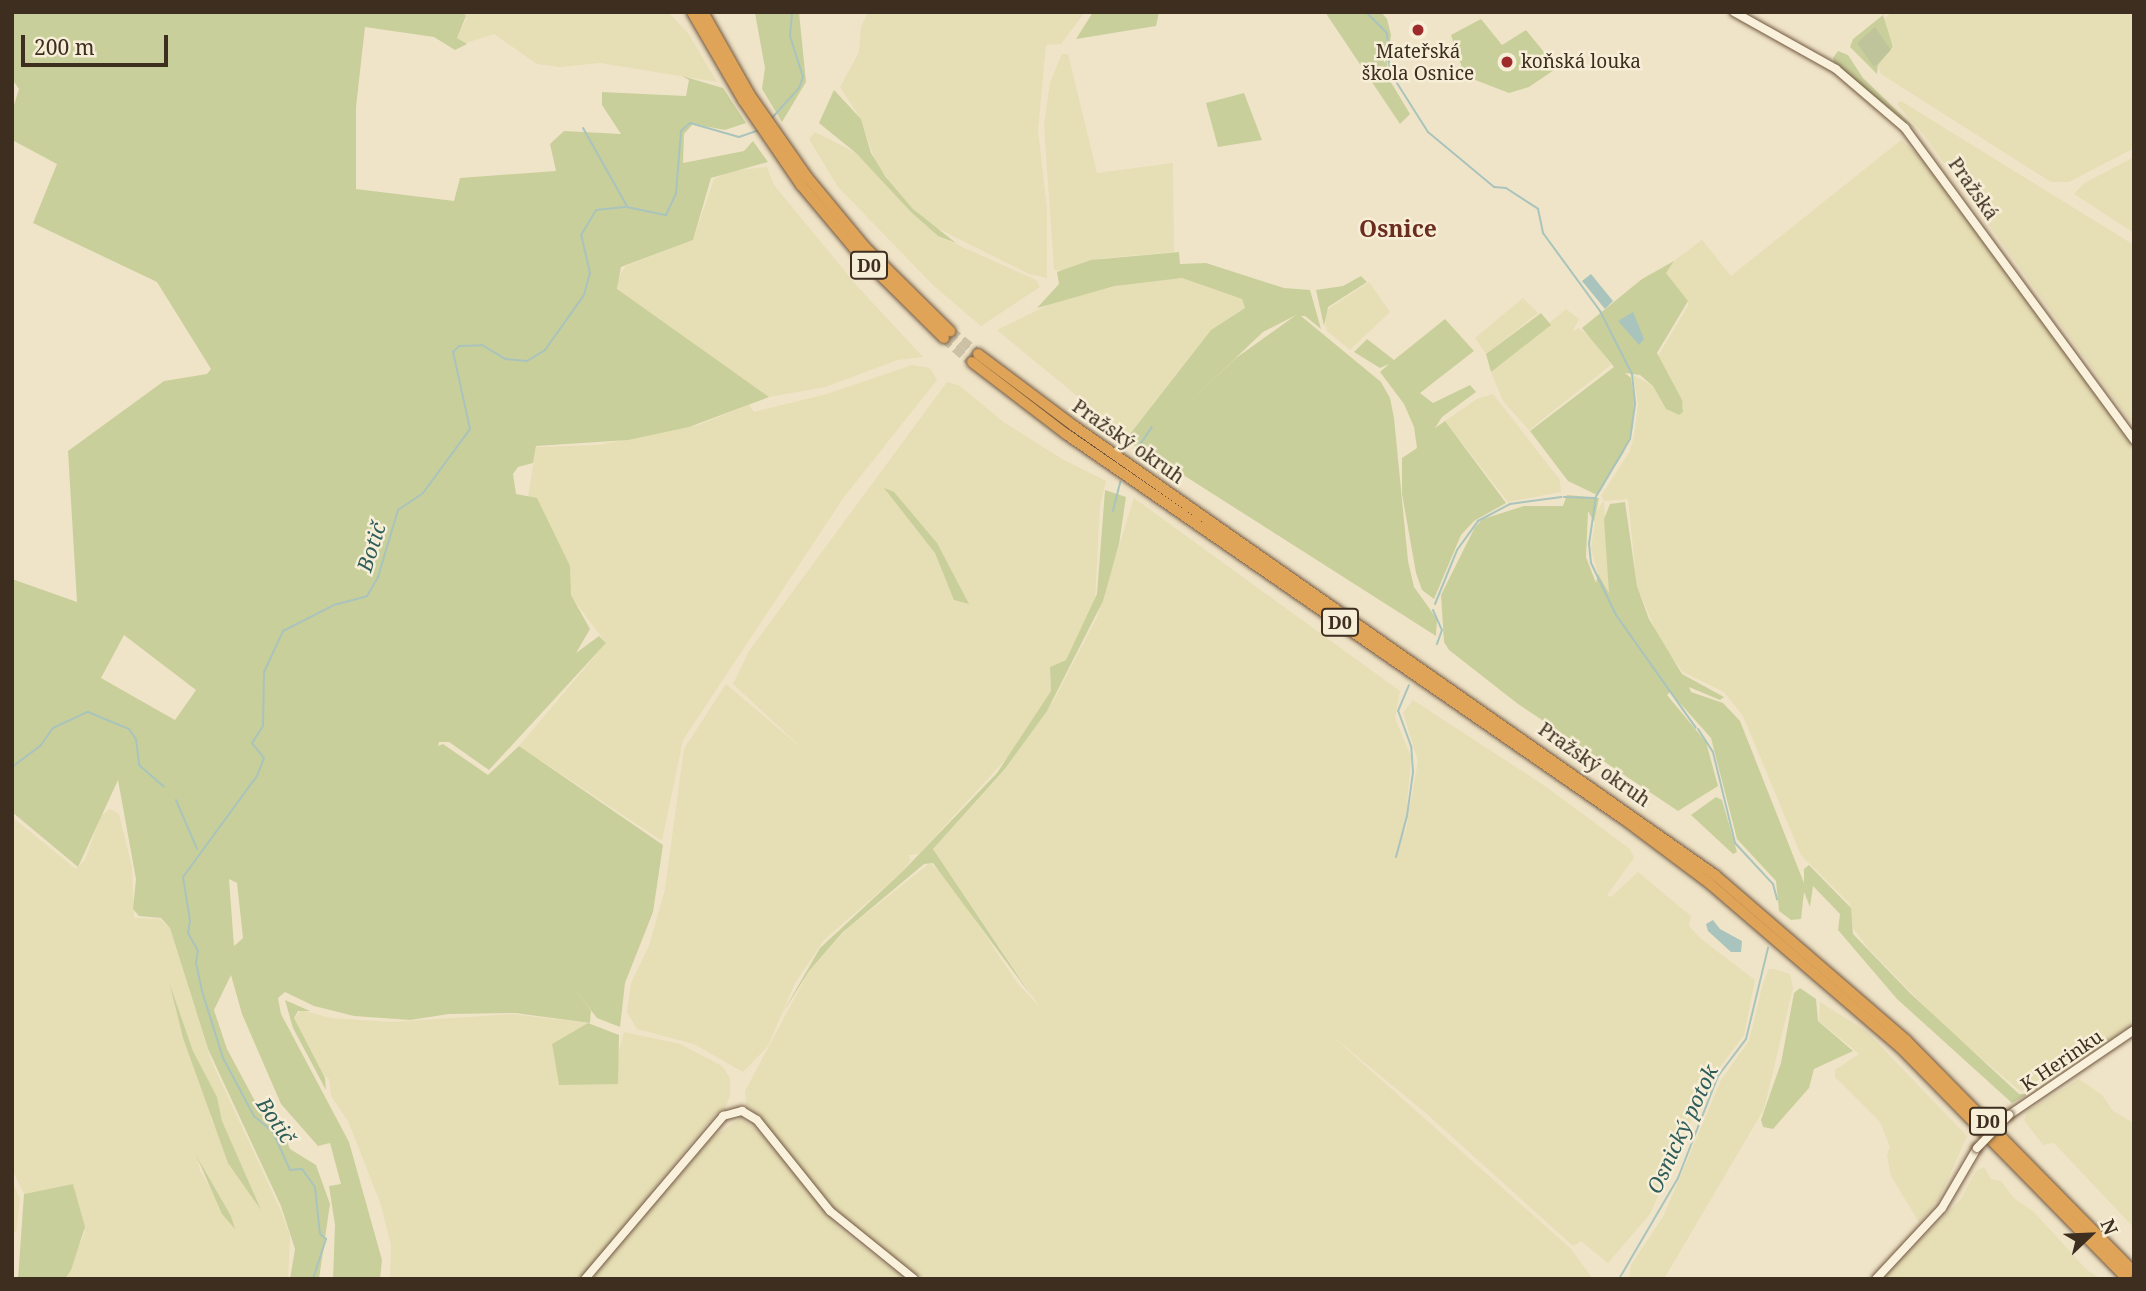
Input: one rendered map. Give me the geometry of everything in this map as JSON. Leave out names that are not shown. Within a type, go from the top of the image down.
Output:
[{"type":"highway","name":"D0","points":[[692,12],[782,151],[858,253],[947,334]]},
{"type":"highway","name":"D0","points":[[703,12],[718,51]]},
{"type":"highway","name":"Pražský okruh","points":[[975,358],[1066,434],[1625,820],[1761,918],[1954,1087],[2134,1272]]},
{"type":"highway","name":"Pražský okruh","points":[[1809,958],[1928,1075],[2127,1279]]},
{"type":"street","name":"Pražská","points":[[1734,12],[1836,69],[1905,128],[2134,440]]},
{"type":"street","name":"K Herinku","points":[[1877,1279],[1942,1208],[1978,1148],[2009,1115],[2134,1030]]},
{"type":"street","points":[[585,1279],[723,1116],[742,1111],[757,1121],[830,1211],[914,1279]]},
{"type":"shaded area","points":[[463,12],[668,12],[688,33],[717,82],[600,63],[560,67],[537,64],[494,34],[463,44],[457,38],[467,18]]},
{"type":"shaded area","points":[[868,12],[1085,12],[1061,44],[1046,45],[1038,130],[1047,209],[1047,278],[1029,274],[935,227],[913,209],[876,164],[861,119],[840,87],[859,52],[861,27]]},
{"type":"shaded area","points":[[1892,12],[2134,12],[2134,148],[2069,182],[2051,182],[1881,74],[1878,65],[1894,47],[1882,21]]},
{"type":"shaded area","points":[[1062,54],[1068,54],[1097,173],[1173,163],[1174,252],[1105,258],[1066,271],[1054,270],[1044,125],[1050,82]]},
{"type":"shaded area","points":[[1901,101],[2134,245],[2134,426],[1924,135],[1897,104]]},
{"type":"shaded area","points":[[815,132],[856,153],[938,236],[1036,280],[1040,287],[981,326],[934,286],[838,187],[809,139]]},
{"type":"shaded area","points":[[1901,140],[1922,159],[2134,447],[2134,1024],[2032,1092],[2020,1091],[1946,1028],[1867,947],[1853,928],[1850,904],[1801,855],[1743,716],[1724,692],[1683,672],[1659,639],[1637,586],[1628,499],[1604,501],[1609,593],[1598,574],[1591,549],[1596,512],[1604,500],[1601,496],[1630,451],[1634,436],[1638,404],[1633,375],[1653,386],[1666,409],[1679,415],[1684,408],[1658,356],[1689,304],[1666,273],[1667,266],[1702,240],[1731,276]]},
{"type":"shaded area","points":[[2134,157],[2134,233],[2074,194],[2083,184]]},
{"type":"shaded area","points":[[767,167],[774,185],[857,286],[923,357],[898,360],[825,387],[769,397],[618,291],[618,277],[626,266],[693,240],[714,179],[731,171]]},
{"type":"shaded area","points":[[1182,278],[1242,299],[1245,308],[1211,330],[1127,437],[997,330],[1052,303],[1125,284]]},
{"type":"shaded area","points":[[1369,282],[1390,312],[1350,350],[1327,331],[1324,312]]},
{"type":"shaded area","points":[[1523,298],[1538,313],[1486,354],[1475,338]]},
{"type":"shaded area","points":[[1566,309],[1579,319],[1572,332],[1578,328],[1591,337],[1611,365],[1529,430],[1503,401],[1491,372]]},
{"type":"shaded area","points":[[912,365],[930,368],[937,380],[844,497],[683,740],[662,841],[519,746],[606,643],[570,595],[570,566],[528,497],[536,447],[599,445],[698,425],[749,405],[754,412],[827,394]]},
{"type":"shaded area","points":[[947,382],[960,386],[1005,423],[1064,460],[1106,481],[1100,506],[1095,601],[1066,660],[1050,667],[1051,691],[1016,748],[919,854],[908,855],[911,860],[902,872],[824,940],[795,983],[768,1046],[743,1072],[694,1044],[637,1029],[627,1012],[631,983],[649,946],[665,889],[684,749],[726,684],[805,751],[733,684],[749,651]]},
{"type":"shaded area","points":[[1493,394],[1560,480],[1561,492],[1508,502],[1445,421],[1477,399]]},
{"type":"shaded area","points":[[1134,498],[1400,691],[1395,718],[1411,757],[1404,840],[1418,761],[1403,713],[1413,700],[1545,786],[1630,849],[1634,858],[1607,895],[1611,897],[1638,872],[1691,916],[1689,926],[1701,939],[1755,980],[1744,1035],[1717,1071],[1710,1093],[1704,1092],[1650,1214],[1608,1263],[1581,1241],[1573,1246],[1427,1114],[1331,1035],[1571,1249],[1593,1279],[924,1279],[845,1221],[746,1104],[745,1091],[809,971],[848,928],[930,863],[946,877],[1018,984],[1040,1007],[933,849],[1005,770],[1054,700],[1097,617]]},
{"type":"shaded area","points":[[110,809],[119,814],[132,867],[134,918],[160,919],[170,928],[211,1060],[290,1236],[288,1279],[65,1279],[85,1232],[73,1184],[24,1194],[12,1169],[12,817],[76,869],[85,860],[101,816]],"holes":[[[169,983],[193,1051],[217,1097],[222,1121],[259,1208],[211,1119],[210,1102],[183,1038]],[[198,1158],[231,1216],[234,1227],[200,1171]]]},
{"type":"shaded area","points":[[1769,969],[1790,974],[1793,988],[1764,1109],[1664,1279],[1629,1279],[1631,1265],[1664,1215],[1721,1080],[1749,1041],[1763,983]]},
{"type":"shaded area","points":[[1820,1002],[1866,1031],[1967,1136],[1939,1199],[1919,1222],[1891,1176],[1887,1155],[1890,1147],[1880,1122],[1835,1077],[1835,1070],[1859,1054],[1819,1021]]},
{"type":"shaded area","points":[[301,1010],[331,1018],[392,1022],[512,1014],[588,1023],[552,1044],[559,1085],[577,1084],[618,1055],[624,1032],[680,1044],[722,1066],[730,1078],[730,1095],[725,1109],[716,1113],[580,1279],[390,1279],[391,1245],[381,1205],[348,1121],[331,1096],[329,1079],[321,1073],[294,1019]]},
{"type":"shaded area","points":[[2079,1079],[2102,1095],[2113,1111],[2134,1123],[2134,1228],[2054,1143],[2043,1145],[2024,1120],[2028,1111]]},
{"type":"shaded area","points":[[741,1118],[757,1130],[839,1228],[904,1279],[592,1279],[713,1137]]},
{"type":"shaded area","points":[[1984,1167],[1991,1179],[2001,1181],[2014,1198],[2034,1212],[2087,1270],[2101,1279],[1882,1279],[1961,1199],[1976,1171]]},
{"type":"shaded area","points":[[12,1180],[20,1199],[16,1232],[12,1233]]},
{"type":"green space","points":[[12,12],[463,12],[466,16],[457,38],[467,44],[455,50],[434,37],[365,27],[356,107],[356,189],[454,201],[460,178],[556,171],[550,144],[564,131],[621,134],[602,105],[602,92],[686,96],[689,80],[682,76],[723,88],[746,123],[725,130],[693,124],[684,134],[683,163],[744,151],[753,141],[768,162],[711,178],[693,240],[621,267],[617,289],[769,397],[689,427],[628,440],[536,446],[533,463],[518,467],[513,474],[516,494],[537,498],[570,566],[571,595],[590,629],[576,653],[599,636],[606,643],[489,770],[449,742],[439,742],[438,746],[443,744],[488,775],[519,746],[663,845],[653,912],[625,983],[620,1027],[597,1018],[591,1010],[590,1023],[515,1013],[449,1014],[410,1020],[354,1016],[314,1006],[285,992],[278,998],[281,1014],[349,1142],[382,1260],[380,1279],[333,1279],[335,1225],[329,1186],[341,1184],[330,1143],[318,1146],[281,1104],[242,1014],[231,975],[214,1010],[227,1049],[263,1116],[283,1131],[290,1149],[316,1165],[330,1204],[319,1279],[290,1279],[295,1249],[281,1206],[208,1049],[170,928],[161,918],[139,916],[133,909],[136,879],[118,780],[78,867],[12,812],[12,579],[77,602],[68,451],[164,381],[207,374],[211,369],[157,282],[33,223],[57,164],[12,140],[12,111],[19,89],[12,79]],"holes":[[[124,635],[196,690],[175,720],[101,678]],[[229,879],[237,883],[243,938],[234,946]]]},
{"type":"green space","points":[[799,12],[806,82],[782,122],[762,89],[765,68],[755,13]]},
{"type":"green space","points":[[1093,12],[1159,12],[1156,26],[1076,39]]},
{"type":"green space","points":[[1325,12],[1381,12],[1387,19],[1391,35],[1386,74],[1410,114],[1400,124]]},
{"type":"green space","points":[[1883,15],[1893,47],[1878,65],[1877,74],[1850,47],[1853,39]]},
{"type":"green space","name":"koňská louka","points":[[1481,19],[1502,45],[1526,30],[1557,68],[1529,87],[1509,93],[1465,76],[1451,35]]},
{"type":"green space","points":[[1875,27],[1891,50],[1874,67],[1857,43]]},
{"type":"green space","points":[[1838,51],[1848,55],[1863,78],[1920,133],[1835,64],[1833,58]]},
{"type":"green space","points":[[834,90],[861,119],[871,153],[885,176],[913,209],[956,243],[938,236],[911,212],[856,153],[819,123]]},
{"type":"green space","points":[[1244,93],[1262,140],[1218,147],[1206,103]]},
{"type":"green space","points":[[1179,252],[1180,264],[1206,263],[1284,288],[1310,290],[1321,329],[1305,316],[1301,316],[1381,382],[1390,398],[1408,561],[1414,587],[1437,619],[1436,636],[1155,457],[1150,447],[1140,450],[1126,439],[1211,330],[1245,308],[1242,299],[1182,278],[1115,286],[1037,308],[1059,284],[1057,272],[1091,260]],"holes":[[[1296,315],[1236,358],[1185,406],[1263,332]]]},
{"type":"green space","points":[[1674,261],[1666,273],[1688,301],[1657,353],[1682,400],[1683,412],[1679,415],[1666,409],[1653,386],[1640,375],[1625,373],[1631,378],[1634,397],[1633,427],[1624,452],[1597,495],[1568,481],[1530,431],[1614,367],[1582,328],[1642,279]]},
{"type":"green space","points":[[1361,276],[1367,282],[1328,307],[1324,326],[1316,290],[1343,286]]},
{"type":"green space","points":[[1541,313],[1551,325],[1491,372],[1486,354]]},
{"type":"green space","points":[[1445,319],[1474,351],[1420,393],[1433,403],[1470,385],[1476,392],[1442,417],[1435,428],[1445,421],[1506,503],[1474,521],[1461,535],[1434,599],[1422,590],[1416,573],[1402,494],[1402,458],[1417,448],[1414,427],[1404,404],[1380,372],[1389,364],[1380,368],[1354,352],[1367,339],[1394,360]]},
{"type":"green space","points":[[884,488],[894,492],[937,543],[969,604],[954,600],[935,553]]},
{"type":"green space","points":[[1105,490],[1126,497],[1119,544],[1103,601],[1047,711],[1005,769],[933,849],[1033,998],[933,863],[924,864],[843,932],[809,971],[782,1014],[820,948],[902,872],[997,773],[1051,691],[1050,667],[1066,660],[1097,594]]},
{"type":"green space","points":[[1567,495],[1599,498],[1594,522],[1588,511],[1586,557],[1596,583],[1598,574],[1609,593],[1604,519],[1610,504],[1625,502],[1637,586],[1649,619],[1682,674],[1724,697],[1720,700],[1689,687],[1691,692],[1723,703],[1740,721],[1804,883],[1804,869],[1809,865],[1851,908],[1853,934],[1910,993],[2019,1094],[2028,1094],[2012,1103],[1897,999],[1838,930],[1840,914],[1813,886],[1810,907],[1804,892],[1801,919],[1791,920],[1779,911],[1776,881],[1737,839],[1711,738],[1670,692],[1667,695],[1706,742],[1718,786],[1678,811],[1518,704],[1449,650],[1444,642],[1441,595],[1475,527],[1483,519],[1524,506],[1563,506]]},
{"type":"green space","points":[[1716,797],[1722,800],[1737,852],[1733,854],[1691,815]]},
{"type":"green space","points":[[169,982],[193,1051],[217,1097],[222,1121],[261,1210],[228,1163],[183,1038]]},
{"type":"green space","points":[[1800,988],[1816,999],[1818,1021],[1853,1051],[1814,1069],[1809,1088],[1773,1129],[1763,1127],[1761,1120],[1781,1063],[1794,993]]},
{"type":"green space","points":[[285,1000],[310,1011],[298,1011],[294,1018],[325,1078],[326,1090],[293,1028]]},
{"type":"green space","points":[[588,1023],[619,1035],[618,1084],[559,1085],[552,1044]]},
{"type":"green space","points":[[196,1155],[231,1216],[235,1229],[222,1214]]},
{"type":"green space","points":[[73,1184],[85,1227],[71,1270],[65,1279],[18,1279],[24,1194]]},
{"type":"water","points":[[1591,274],[1613,301],[1605,309],[1582,281]]},
{"type":"water","points":[[1633,312],[1644,339],[1639,345],[1618,321]]},
{"type":"water","points":[[1713,920],[1720,929],[1742,941],[1741,952],[1731,952],[1708,931],[1706,924]]},
{"type":"waterway","name":"Botič","points":[[771,119],[799,88],[803,77],[790,36],[792,12]]},
{"type":"waterway","name":"Osnický potok","points":[[1366,12],[1387,33],[1390,72],[1428,132],[1494,187],[1506,188],[1538,209],[1543,233],[1600,311],[1632,374],[1635,404],[1630,439],[1597,495]]},
{"type":"waterway","name":"Botič","points":[[313,1279],[326,1239],[320,1234],[315,1187],[302,1169],[290,1170],[273,1132],[254,1116],[223,1058],[202,991],[196,963],[198,951],[188,933],[190,921],[183,877],[257,776],[264,758],[252,743],[263,726],[264,672],[283,631],[334,605],[367,596],[378,577],[398,510],[423,493],[470,429],[453,352],[459,346],[482,345],[505,359],[527,361],[545,350],[584,295],[590,273],[581,235],[596,210],[627,207],[666,215],[676,194],[681,131],[690,123],[739,137],[759,130]]},
{"type":"waterway","points":[[583,128],[627,206]]},
{"type":"waterway","points":[[1135,452],[1152,427]]},
{"type":"waterway","points":[[1113,511],[1120,482]]},
{"type":"waterway","name":"Osnický potok","points":[[1596,496],[1589,544],[1591,563],[1616,615],[1696,728]]},
{"type":"waterway","points":[[1435,604],[1457,550],[1478,521],[1510,504],[1562,497]]},
{"type":"waterway","points":[[1564,497],[1595,498]]},
{"type":"waterway","points":[[1433,610],[1442,630],[1437,644]]},
{"type":"waterway","points":[[1396,857],[1407,816],[1413,772],[1411,746],[1398,711],[1409,685]]},
{"type":"waterway","points":[[12,767],[41,745],[53,728],[88,712],[129,729],[136,739],[139,765],[164,787]]},
{"type":"waterway","name":"Osnický potok","points":[[1698,729],[1713,752],[1735,843],[1773,884],[1777,899]]},
{"type":"waterway","points":[[176,800],[197,849]]},
{"type":"waterway","name":"Osnický potok","points":[[1619,1279],[1678,1178],[1718,1076],[1746,1039],[1768,948]]},
{"type":"tunnel","points":[[950,331],[978,354]]},
{"type":"tunnel","points":[[944,338],[972,362]]},
{"type":"place","name":"Mateřská škola Osnice","points":[[1418,30]]},
{"type":"place","name":"koňská louka","points":[[1507,62]]},
{"type":"district","name":"Osnice","points":[[1398,228]]}]
